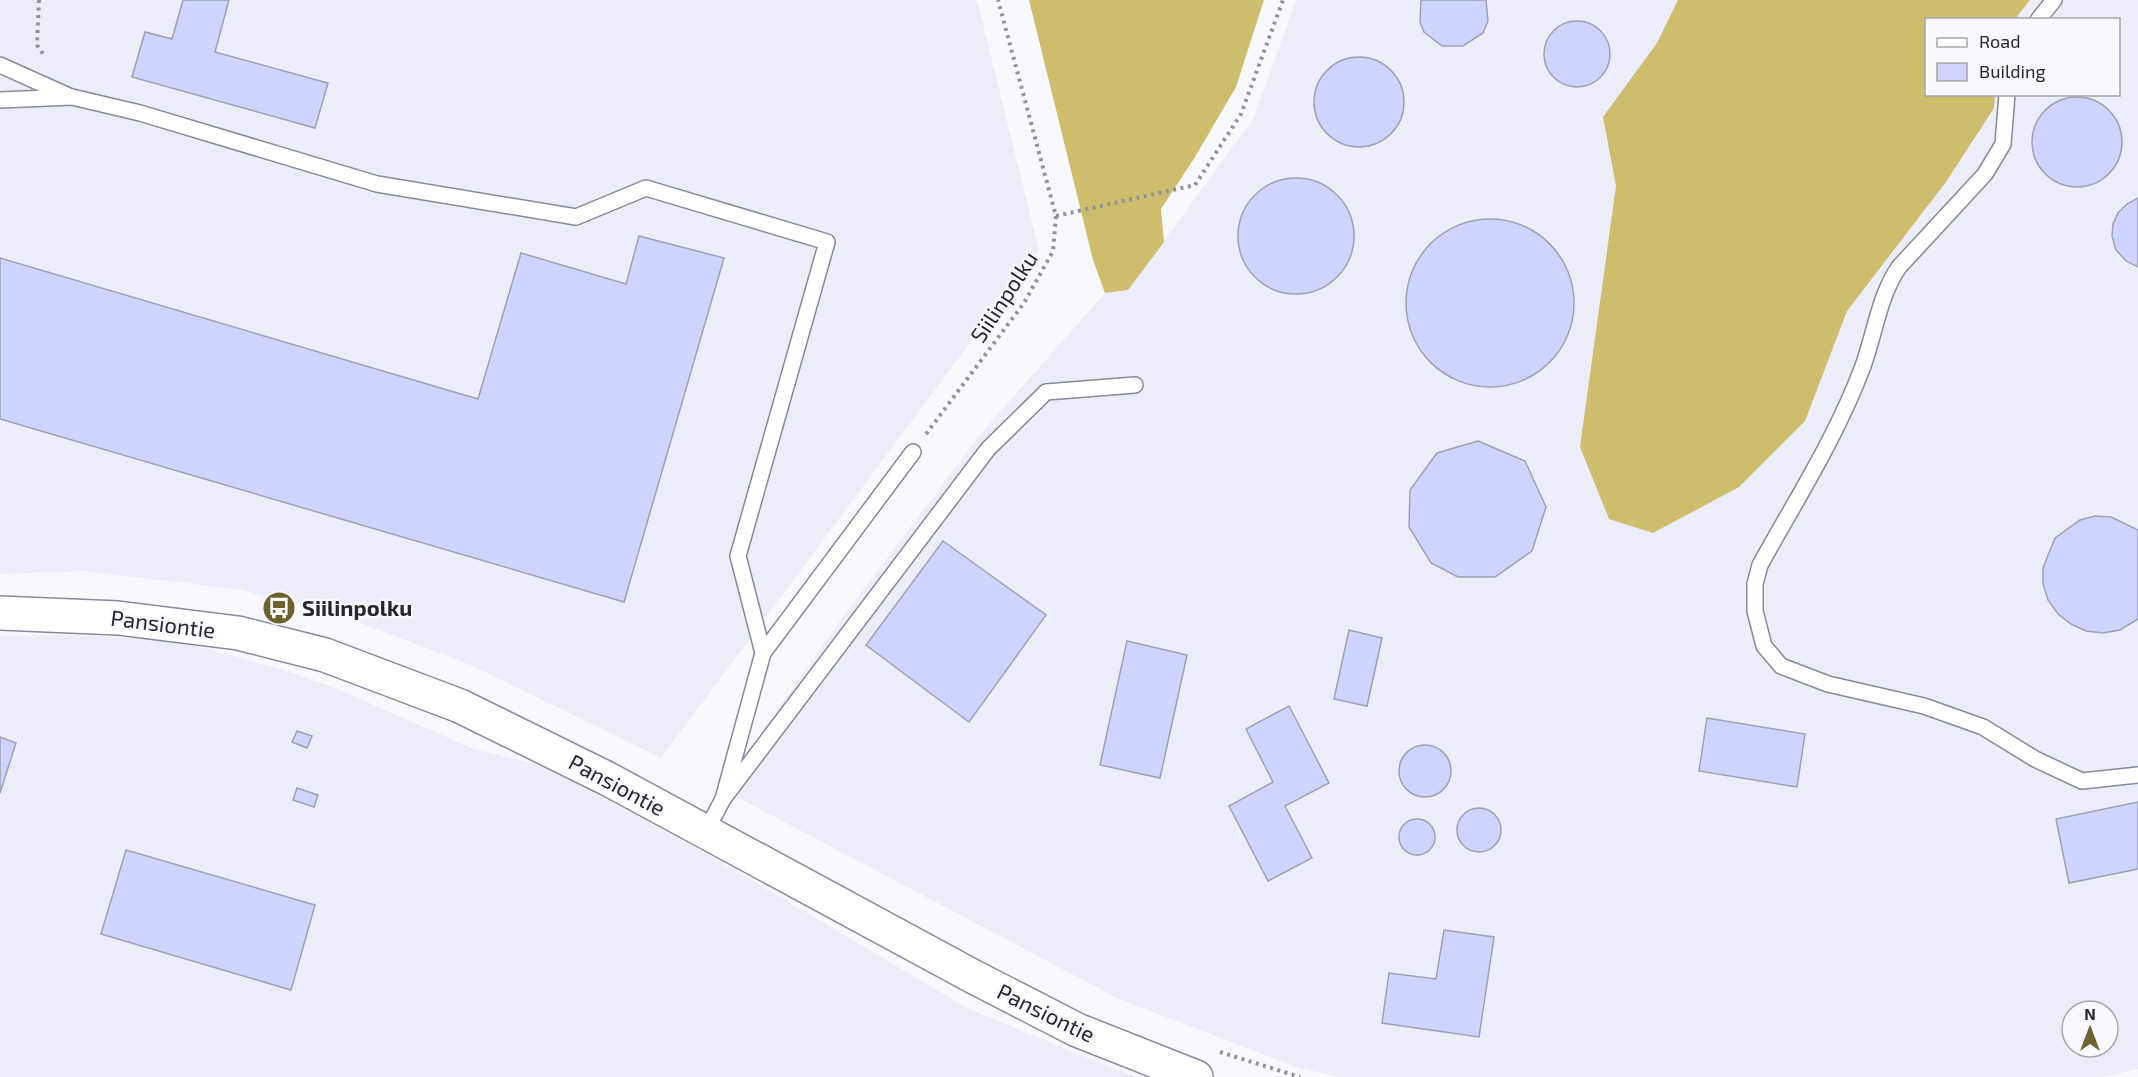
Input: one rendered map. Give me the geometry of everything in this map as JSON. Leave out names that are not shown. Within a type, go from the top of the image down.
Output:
[{"type":"street","name":"Pansiontie","points":[[0,613],[62,614],[188,625],[238,633],[325,655],[460,706],[533,740],[1077,1030],[1196,1077]]},
{"type":"lane","points":[[2040,18],[2054,0]]},
{"type":"lane","points":[[0,65],[72,97],[140,113],[377,184],[576,217],[646,188],[827,242],[738,556],[763,653]]},
{"type":"lane","points":[[2007,96],[2003,144],[1985,174],[1899,267],[1888,283],[1863,366],[1841,416],[1760,565],[1755,584],[1755,611],[1764,646],[1781,666],[1828,684],[1924,706],[1983,727],[2035,759],[2082,781],[2138,775]]},
{"type":"lane","points":[[0,100],[72,97]]},
{"type":"lane","points":[[705,833],[723,800],[988,449],[1046,392],[1135,385]]},
{"type":"lane","points":[[723,800],[763,653],[913,452]]},
{"type":"path","points":[[39,0],[37,45],[72,97]]},
{"type":"path","name":"Siilinpolku","points":[[913,452],[1024,303],[1053,251],[1056,216],[998,0]]},
{"type":"path","points":[[1056,216],[1195,185],[1240,114],[1283,0]]},
{"type":"shaded area","points":[[0,0],[977,0],[1039,250],[661,758],[473,666],[342,616],[242,590],[84,571],[0,574]]},
{"type":"shaded area","points":[[1029,0],[1264,0],[1236,87],[1161,209],[1164,242],[1128,290],[1105,293],[1093,260]]},
{"type":"shaded area","points":[[1296,0],[2138,0],[2138,1069],[2105,1077],[1338,1077],[1296,1067],[1119,999],[737,797],[762,732],[840,621],[983,431],[1105,293],[1128,290],[1253,119]]},
{"type":"shaded area","points":[[1678,0],[2030,0],[2016,18],[1925,18],[1925,96],[1995,96],[1994,108],[1946,182],[1847,311],[1805,421],[1739,487],[1653,533],[1609,519],[1580,447],[1616,186],[1603,117],[1657,43]]},
{"type":"shaded area","points":[[0,636],[140,638],[189,644],[278,668],[335,688],[474,749],[544,766],[714,858],[969,1009],[1135,1077],[0,1077]]},
{"type":"building","points":[[183,0],[229,0],[215,52],[328,83],[315,128],[132,77],[145,32],[172,39]]},
{"type":"building","points":[[1421,0],[1486,0],[1488,21],[1483,33],[1463,46],[1442,46],[1424,32],[1420,22]]},
{"type":"building","points":[[1571,21],[1583,21],[1595,26],[1605,36],[1610,54],[1608,67],[1595,82],[1583,87],[1571,87],[1559,82],[1549,72],[1544,60],[1544,48],[1549,36],[1559,26]]},
{"type":"building","points":[[1359,57],[1376,61],[1391,70],[1400,85],[1404,102],[1400,119],[1391,134],[1376,143],[1359,147],[1342,143],[1327,134],[1318,119],[1314,102],[1318,85],[1327,70],[1342,61]]},
{"type":"building","points":[[2077,97],[2094,100],[2109,110],[2119,125],[2122,142],[2119,159],[2109,174],[2094,184],[2077,187],[2060,184],[2045,174],[2035,159],[2032,142],[2035,125],[2045,110],[2060,100]]},
{"type":"building","points":[[1296,178],[1318,182],[1337,195],[1350,214],[1354,236],[1350,258],[1337,277],[1318,290],[1296,294],[1274,290],[1255,277],[1242,258],[1238,236],[1242,214],[1255,195],[1274,182]]},
{"type":"building","points":[[2138,198],[2138,267],[2126,261],[2116,250],[2112,236],[2113,224],[2118,213]]},
{"type":"building","points":[[1490,219],[1522,226],[1537,233],[1549,244],[1560,256],[1567,271],[1574,303],[1567,335],[1560,350],[1549,362],[1537,373],[1522,380],[1490,387],[1458,380],[1443,373],[1431,362],[1420,350],[1413,335],[1406,303],[1413,271],[1420,256],[1431,244],[1443,233],[1458,226]]},
{"type":"building","points":[[639,236],[724,258],[624,602],[0,419],[0,258],[478,399],[521,253],[626,284]]},
{"type":"building","points":[[1478,441],[1525,461],[1546,507],[1532,551],[1495,577],[1458,577],[1431,563],[1409,527],[1410,490],[1437,453]]},
{"type":"building","points":[[2095,516],[2111,517],[2138,530],[2138,619],[2120,630],[2103,633],[2086,631],[2071,624],[2058,614],[2048,600],[2043,584],[2043,568],[2055,538],[2080,520]]},
{"type":"building","points":[[943,541],[1046,615],[969,722],[866,645]]},
{"type":"building","points":[[1349,630],[1382,638],[1367,706],[1334,699]]},
{"type":"building","points":[[1127,641],[1187,655],[1160,778],[1100,765]]},
{"type":"building","points":[[1289,706],[1329,783],[1285,806],[1312,858],[1268,881],[1229,806],[1273,782],[1246,729]]},
{"type":"building","points":[[1707,718],[1805,734],[1797,787],[1699,771]]},
{"type":"building","points":[[297,731],[312,736],[307,748],[292,742]]},
{"type":"building","points":[[0,737],[16,743],[0,793]]},
{"type":"building","points":[[1420,745],[1430,745],[1444,752],[1451,771],[1444,790],[1430,797],[1420,797],[1410,793],[1403,786],[1399,776],[1399,766],[1403,756],[1410,749]]},
{"type":"building","points":[[297,788],[318,795],[314,807],[293,800]]},
{"type":"building","points":[[2138,802],[2138,869],[2069,883],[2056,819]]},
{"type":"building","points":[[1479,808],[1495,814],[1501,830],[1495,846],[1479,852],[1463,846],[1457,830],[1463,814]]},
{"type":"building","points":[[1417,819],[1430,824],[1435,837],[1430,850],[1417,855],[1404,850],[1399,837],[1404,824]]},
{"type":"building","points":[[126,850],[315,905],[291,990],[101,934]]},
{"type":"building","points":[[1444,930],[1494,937],[1479,1037],[1382,1023],[1389,973],[1436,979]]},
{"type":"place","name":"Siilinpolku","points":[[279,608]]}]
